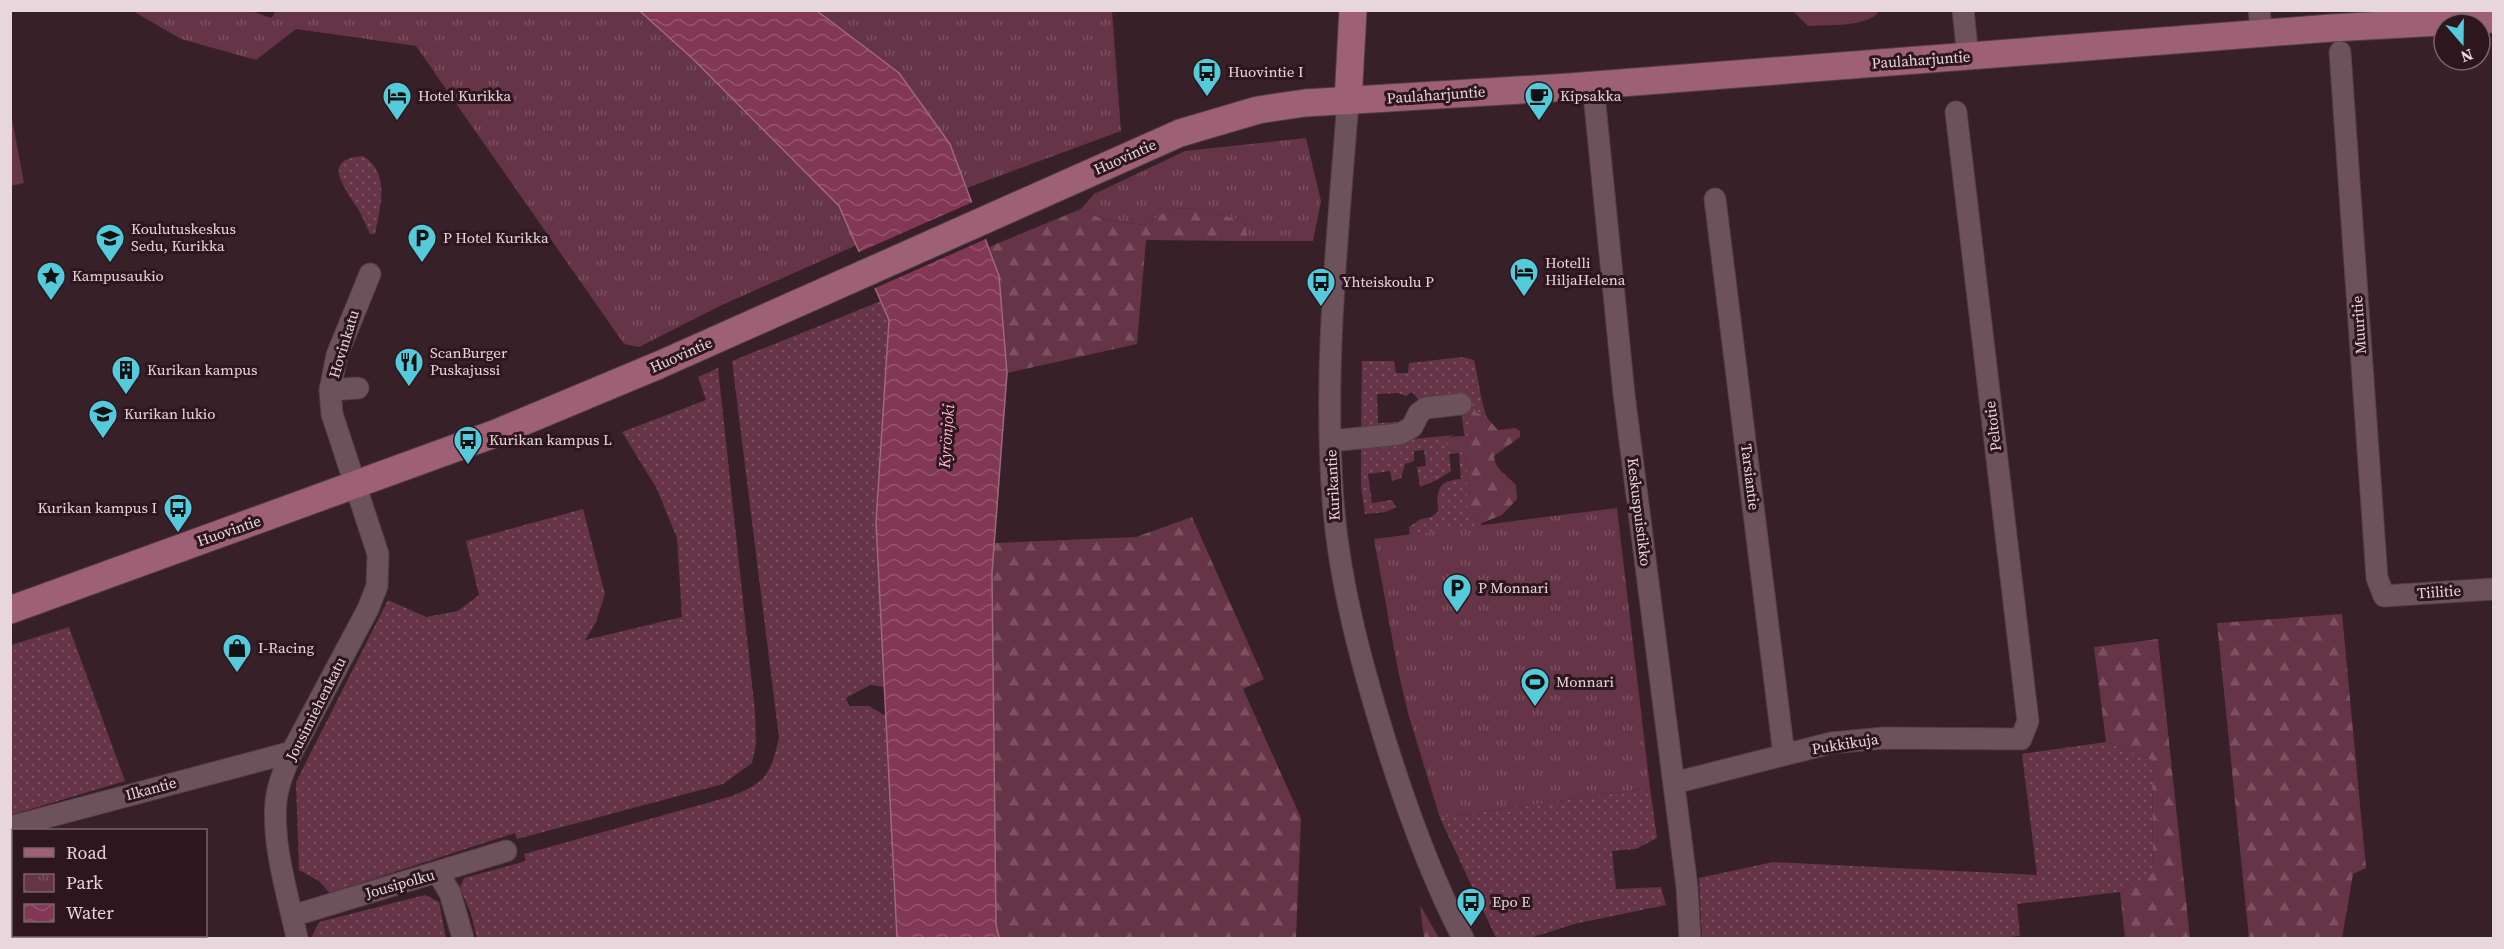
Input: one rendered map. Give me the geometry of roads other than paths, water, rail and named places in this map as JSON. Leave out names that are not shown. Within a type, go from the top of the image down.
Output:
[{"type":"main road","name":"Kurikantie","points":[[1348,101],[1353,10]]},
{"type":"main road","name":"Paulaharjuntie","points":[[1348,101],[1968,57],[2260,22],[2493,19]]},
{"type":"main road","name":"Huovintie","points":[[10,610],[494,434],[660,365],[1180,133],[1258,110],[1305,103],[1348,101]]},
{"type":"street","points":[[1963,10],[1968,57]]},
{"type":"street","name":"Muuritie","points":[[2340,52],[2377,578],[2385,596]]},
{"type":"street","name":"Keskuspuistikko","points":[[1593,84],[1624,394],[1687,887],[1690,939]]},
{"type":"street","name":"Kurikantie","points":[[1348,101],[1331,319],[1331,441],[1333,498],[1339,554],[1357,638],[1404,799],[1448,910],[1463,939]]},
{"type":"street","name":"Peltotie","points":[[1956,112],[2028,721],[2021,739]]},
{"type":"street","name":"Tarsiantie","points":[[1715,199],[1784,755]]},
{"type":"street","name":"Hovinkatu","points":[[357,485],[332,414],[330,390],[337,355],[370,274]]},
{"type":"street","points":[[330,390],[358,388]]},
{"type":"street","points":[[1331,441],[1400,434],[1412,427],[1419,413],[1426,408],[1461,404]]},
{"type":"street","name":"Jousimiehenkatu","points":[[297,939],[278,848],[276,800],[282,775],[292,753],[368,609],[376,586],[378,554],[357,485]]},
{"type":"street","name":"Tiilitie","points":[[2385,596],[2493,589]]},
{"type":"street","name":"Pukkikuja","points":[[1674,783],[1831,743],[1884,738],[2021,739]]},
{"type":"street","name":"Ilkantie","points":[[10,826],[292,753]]},
{"type":"street","name":"Jousipolku","points":[[292,916],[506,851]]},
{"type":"street","points":[[438,873],[450,893],[463,939]]},
{"type":"water","name":"Kyrönjoki","points":[[640,11],[817,11],[899,73],[950,144],[999,276],[1007,373],[992,573],[996,925],[999,938],[897,938],[876,522],[889,320],[839,206],[694,60]]},
{"type":"place","name":"Huovintie I","points":[[1207,98]]},
{"type":"place","name":"Hotel Kurikka","points":[[397,122]]},
{"type":"place","name":"Kipsakka","points":[[1539,122]]},
{"type":"place","name":"Koulutuskeskus Sedu, Kurikka","points":[[110,264]]},
{"type":"place","name":"P Hotel Kurikka","points":[[422,264]]},
{"type":"place","name":"Hotelli HiljaHelena","points":[[1524,298]]},
{"type":"place","name":"Kampusaukio","points":[[51,302]]},
{"type":"place","name":"Yhteiskoulu P","points":[[1321,308]]},
{"type":"place","name":"ScanBurger Puskajussi","points":[[409,388]]},
{"type":"place","name":"Kurikan kampus","points":[[126,396]]},
{"type":"place","name":"Kurikan lukio","points":[[103,440]]},
{"type":"place","name":"Kurikan kampus L","points":[[468,466]]},
{"type":"place","name":"Kurikan kampus I","points":[[178,534]]},
{"type":"place","name":"P Monnari","points":[[1457,614]]},
{"type":"place","name":"I-Racing","points":[[237,674]]},
{"type":"place","name":"Monnari","points":[[1535,708]]},
{"type":"place","name":"Epo E","points":[[1471,928]]}]
